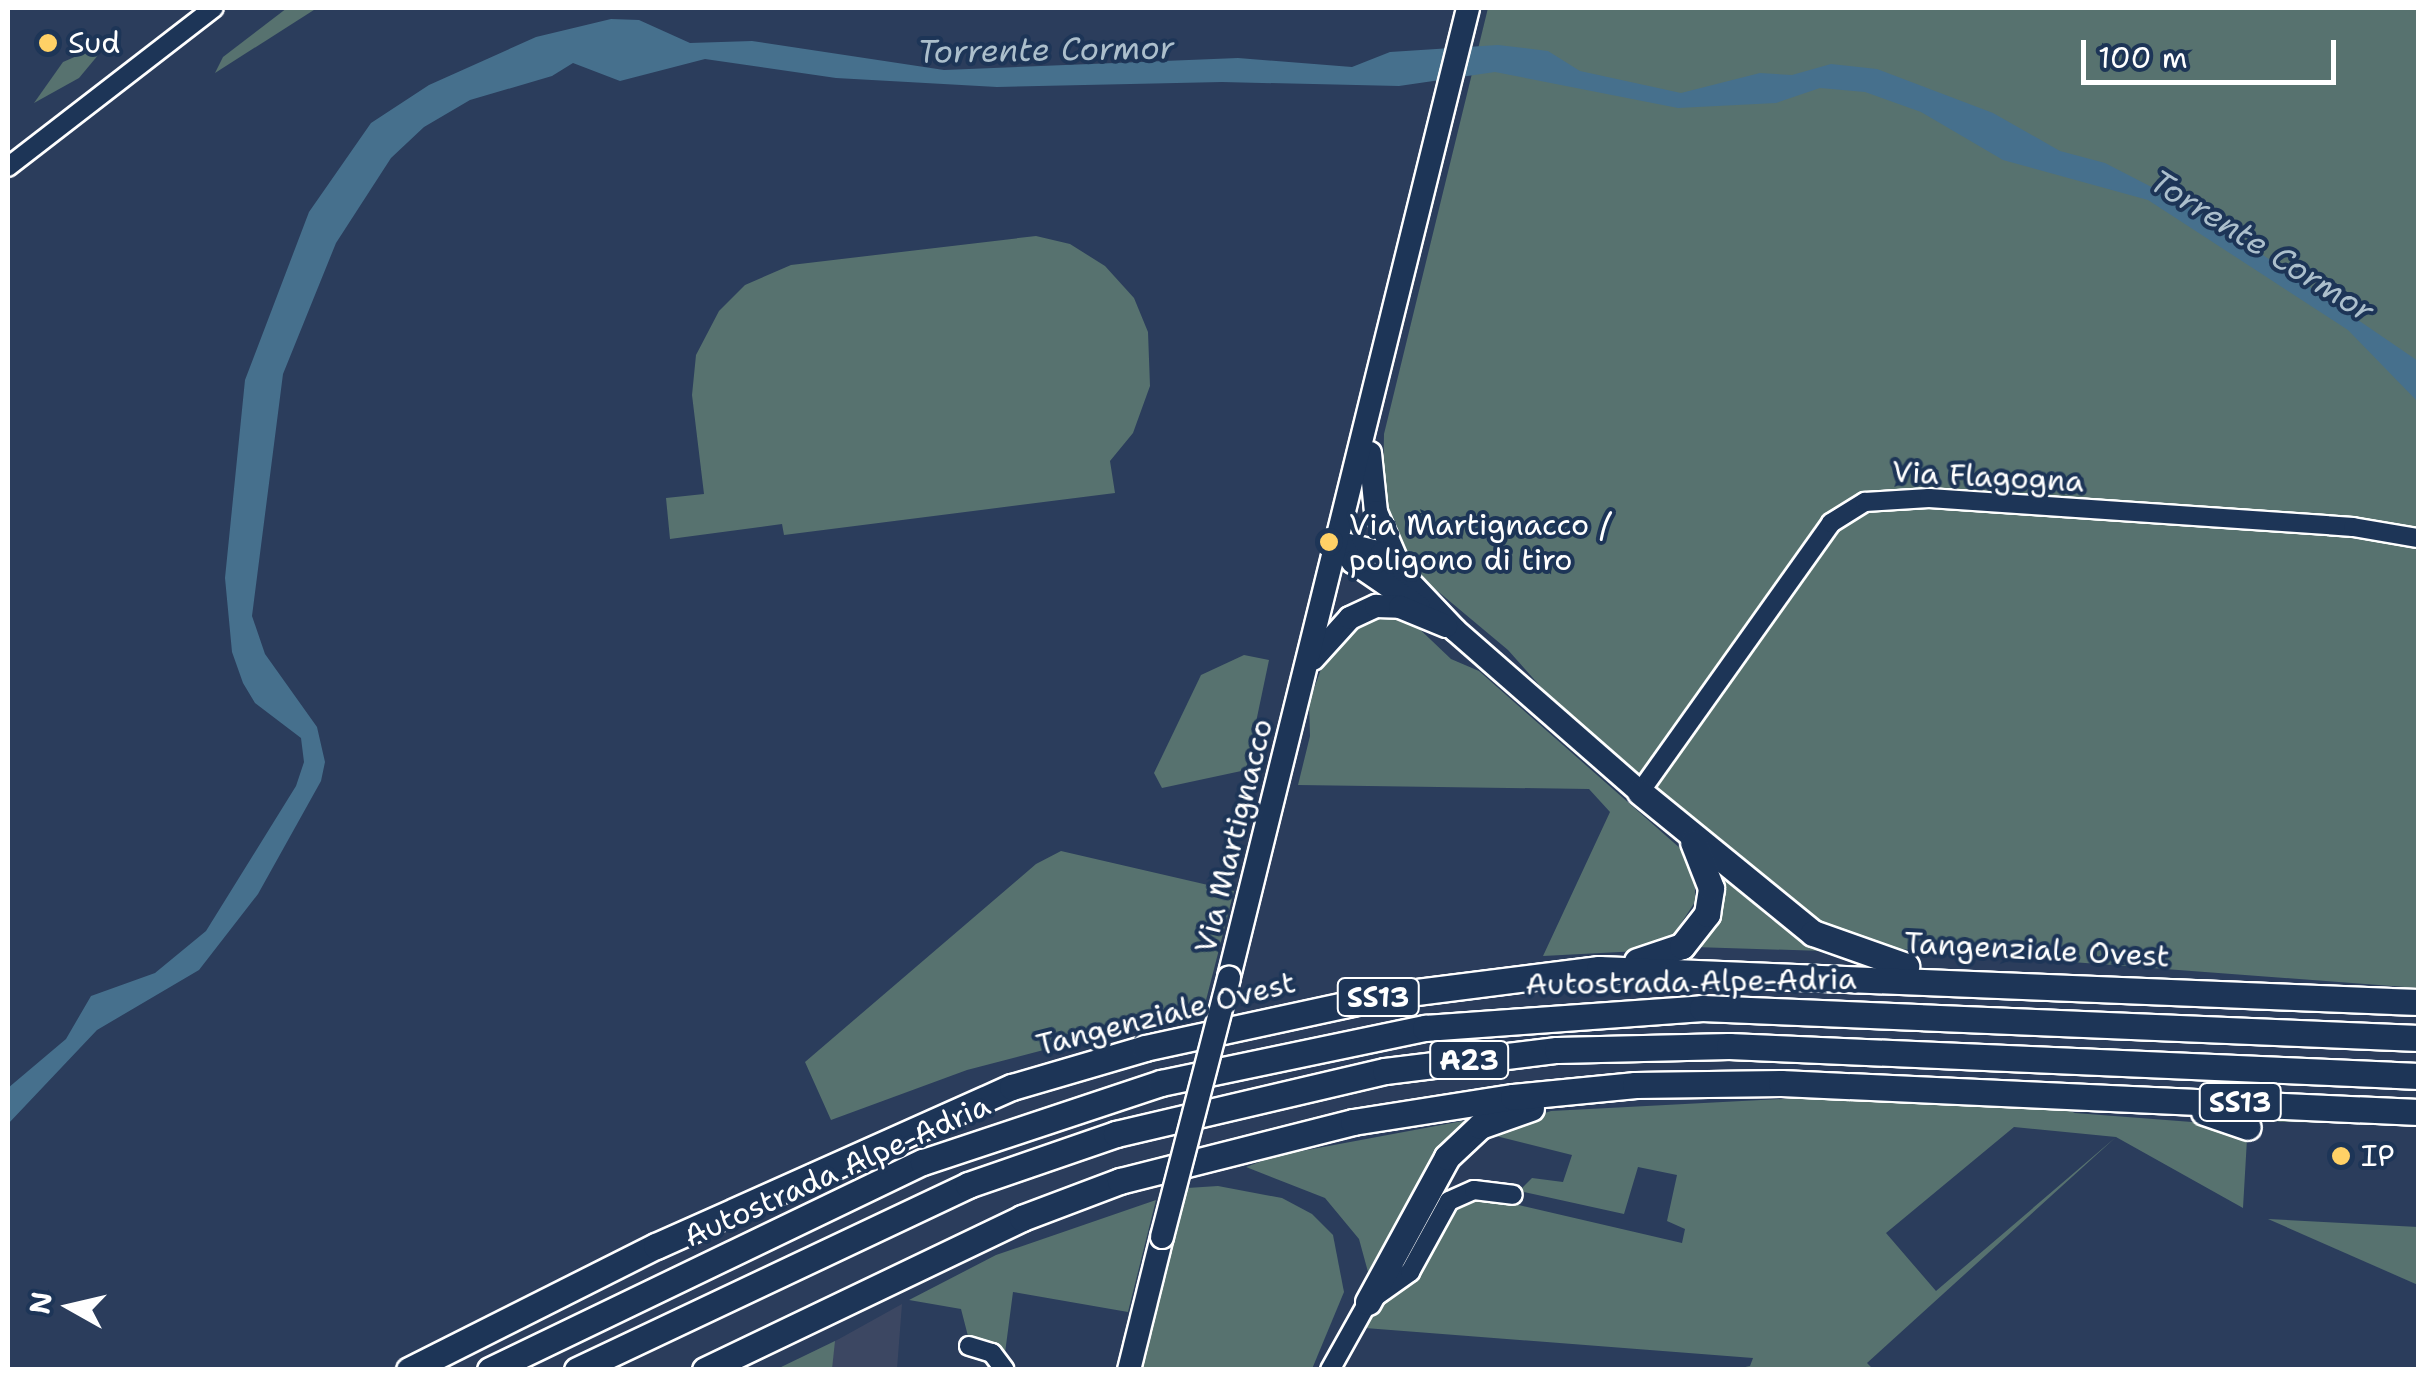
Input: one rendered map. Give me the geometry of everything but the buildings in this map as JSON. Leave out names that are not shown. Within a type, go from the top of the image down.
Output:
[{"type":"highway","points":[[1640,792],[1690,837],[1814,933],[1870,957],[1974,980]]},
{"type":"highway","points":[[1599,969],[1670,952],[1694,936],[1711,888],[1690,837]]},
{"type":"highway","name":"Tangenziale Ovest","points":[[410,1370],[656,1246],[1012,1087],[1278,1017],[1460,984],[1599,969],[1974,980],[2418,1002]]},
{"type":"highway","name":"Autostrada Alpe-Adria","points":[[490,1370],[923,1162],[1161,1083],[1346,1041],[1508,1017],[1702,1008],[2418,1038]]},
{"type":"highway","name":"A23","points":[[577,1370],[968,1185],[1116,1134],[1385,1071],[1557,1050],[1730,1046],[2418,1076]]},
{"type":"highway","points":[[1368,1302],[1462,1139],[1505,1115],[1634,1085]]},
{"type":"highway","name":"SS13","points":[[705,1370],[1022,1218],[1157,1169],[1353,1122],[1634,1085],[2061,1094],[2418,1112]]},
{"type":"highway","points":[[2061,1094],[2104,1107],[2222,1114],[2248,1127]]},
{"type":"main road","name":"Via Martignacco","points":[[1129,1370],[1340,544],[1468,8]]},
{"type":"main road","name":"Via Martignacco","points":[[1369,422],[1376,512],[1401,569]]},
{"type":"main road","name":"Via Martignacco","points":[[1340,544],[1370,546],[1401,569],[1455,630],[1640,792]]},
{"type":"main road","name":"Via Martignacco","points":[[1340,544],[1353,562],[1455,630]]},
{"type":"main road","name":"Via Martignacco","points":[[1308,666],[1350,618],[1376,606],[1400,607],[1455,630]]},
{"type":"street","points":[[8,167],[214,8]]},
{"type":"street","name":"Via Flagogna","points":[[1640,792],[1832,523],[1866,502],[1942,499],[2354,527],[2418,538]]},
{"type":"street","points":[[1330,1370],[1368,1302],[1410,1272],[1450,1202],[1474,1190],[1513,1195]]},
{"type":"street","points":[[969,1346],[992,1353],[1005,1370]]},
{"type":"shaded area","points":[[611,19],[639,20],[690,43],[752,41],[944,70],[1238,58],[1352,67],[1390,52],[1498,45],[1548,51],[1580,71],[1681,93],[1760,73],[1792,75],[1831,64],[1877,69],[1993,113],[2060,151],[2105,163],[2200,212],[2418,361],[2418,402],[2348,330],[2148,200],[2003,160],[1921,112],[1865,92],[1820,88],[1776,103],[1678,108],[1495,72],[1399,86],[1222,82],[997,87],[836,78],[705,59],[620,81],[573,63],[552,76],[470,100],[424,127],[391,158],[336,243],[283,374],[252,616],[265,654],[317,727],[325,762],[321,781],[258,894],[199,970],[97,1030],[8,1124],[8,1088],[66,1039],[91,996],[155,973],[206,931],[296,786],[304,762],[301,738],[255,703],[243,683],[232,652],[225,578],[245,380],[309,212],[371,123],[429,85],[536,37]]},
{"type":"shaded area","points":[[902,1304],[897,1369],[777,1370],[839,1339]]},
{"type":"green space","points":[[287,8],[317,8],[215,73],[223,57]]},
{"type":"green space","points":[[1488,8],[2418,8],[2418,988],[1872,947],[1803,915],[1572,722],[1508,650],[1404,563],[1383,491],[1384,434]]},
{"type":"green space","points":[[109,42],[79,78],[34,103],[63,62]]},
{"type":"green space","points":[[1036,236],[1070,244],[1105,266],[1134,298],[1148,332],[1150,386],[1133,433],[1110,461],[1115,493],[784,535],[782,524],[670,539],[666,498],[704,494],[692,395],[696,355],[719,311],[745,285],[791,265]]},
{"type":"green space","points":[[1385,614],[1410,620],[1451,659],[1479,671],[1681,849],[1695,881],[1695,902],[1670,940],[1639,951],[1543,956],[1610,812],[1589,789],[1298,785],[1310,736],[1309,702],[1324,661],[1349,629]]},
{"type":"green space","points":[[1244,655],[1269,660],[1246,770],[1162,788],[1154,773],[1201,675]]},
{"type":"green space","points":[[1061,851],[1234,891],[1204,1008],[967,1070],[831,1120],[805,1062],[1036,864]]},
{"type":"green space","points":[[1720,875],[1771,919],[1823,951],[1694,947],[1716,905]]},
{"type":"green space","points":[[1839,1096],[2051,1103],[2075,1113],[2218,1124],[2247,1139],[2243,1208],[2116,1137],[1867,1363],[1873,1369],[1736,1369],[1750,1366],[1753,1358],[1365,1328],[1376,1308],[1416,1280],[1450,1212],[1476,1195],[1682,1243],[1685,1229],[1667,1221],[1677,1175],[1638,1167],[1624,1214],[1519,1191],[1532,1178],[1563,1182],[1572,1155],[1484,1133],[1551,1111]],"holes":[[[2014,1127],[2116,1137],[1936,1291],[1886,1233]]]},
{"type":"green space","points":[[2243,1112],[2412,1124],[2280,1122]]},
{"type":"green space","points":[[1468,1120],[1422,1176],[1368,1272],[1359,1239],[1325,1198],[1246,1167],[1275,1156]]},
{"type":"green space","points":[[1218,1186],[1282,1198],[1312,1214],[1333,1235],[1344,1292],[1312,1369],[1140,1370],[1187,1188]]},
{"type":"green space","points":[[1156,1200],[1128,1312],[1013,1292],[1005,1353],[969,1340],[961,1309],[909,1300],[996,1255]]},
{"type":"green space","points":[[2268,1219],[2418,1227],[2418,1285]]},
{"type":"green space","points":[[835,1341],[832,1369],[777,1369]]},
{"type":"place","name":"Sud","points":[[48,43]]},
{"type":"place","name":"Via Martignacco / poligono di tiro","points":[[1329,542]]},
{"type":"place","name":"IP","points":[[2341,1156]]},
{"type":"water label","name":"Torrente Cormor","points":[[1046,50]]},
{"type":"water label","name":"Torrente Cormor","points":[[2262,246]]}]
